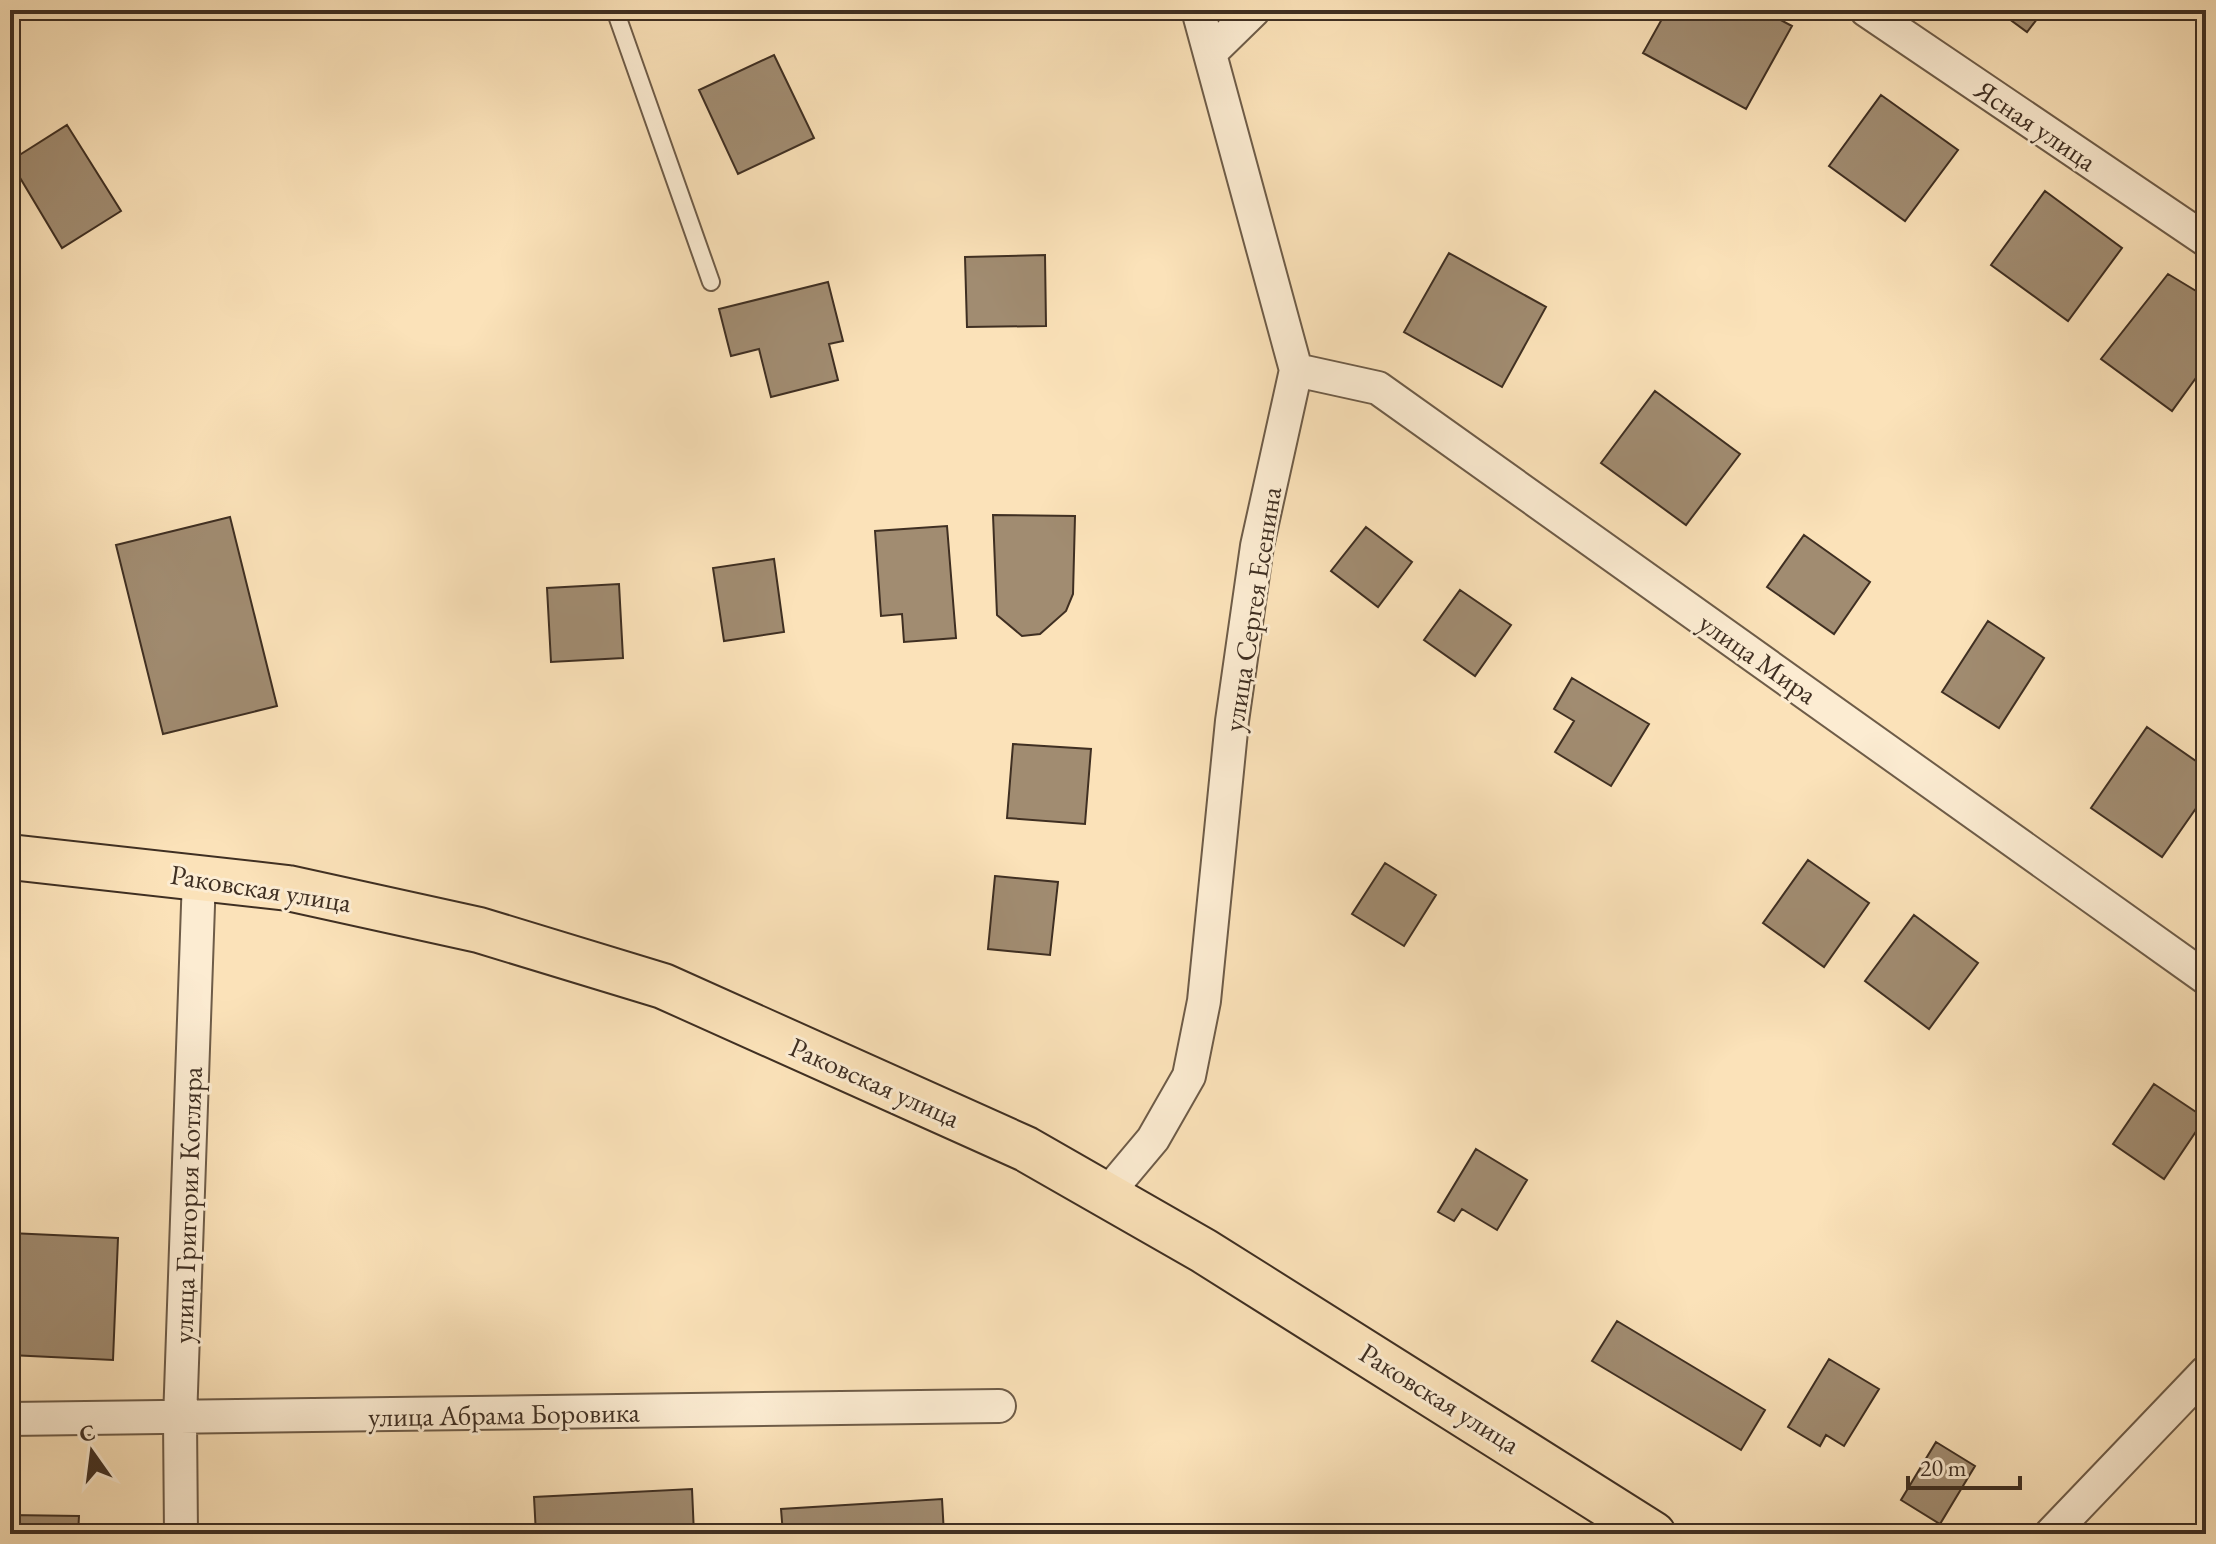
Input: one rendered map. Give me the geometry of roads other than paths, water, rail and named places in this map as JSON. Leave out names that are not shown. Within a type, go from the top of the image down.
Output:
[{"type":"main road","name":"Раковская улица","points":[[10,857],[288,888],[479,930],[663,986],[1026,1149],[1365,1350],[1653,1534]]},
{"type":"street","name":"улица Сергея Есенина","points":[[1106,1195],[1153,1139],[1189,1076],[1204,1001],[1232,721],[1257,546],[1296,370],[1198,10]]},
{"type":"street","points":[[1211,52],[1254,10]]},
{"type":"street","name":"Ясная улица","points":[[1866,10],[2206,240]]},
{"type":"street","name":"улица Мира","points":[[1296,370],[1378,388],[2205,975]]},
{"type":"street","name":"улица Григория Котляра","points":[[181,1534],[180,1420],[199,877]]},
{"type":"street","points":[[2051,1534],[2206,1372]]},
{"type":"street","name":"улица Абрама Боровика","points":[[10,1419],[180,1420],[999,1406]]},
{"type":"lane","points":[[615,10],[711,282]]}]
